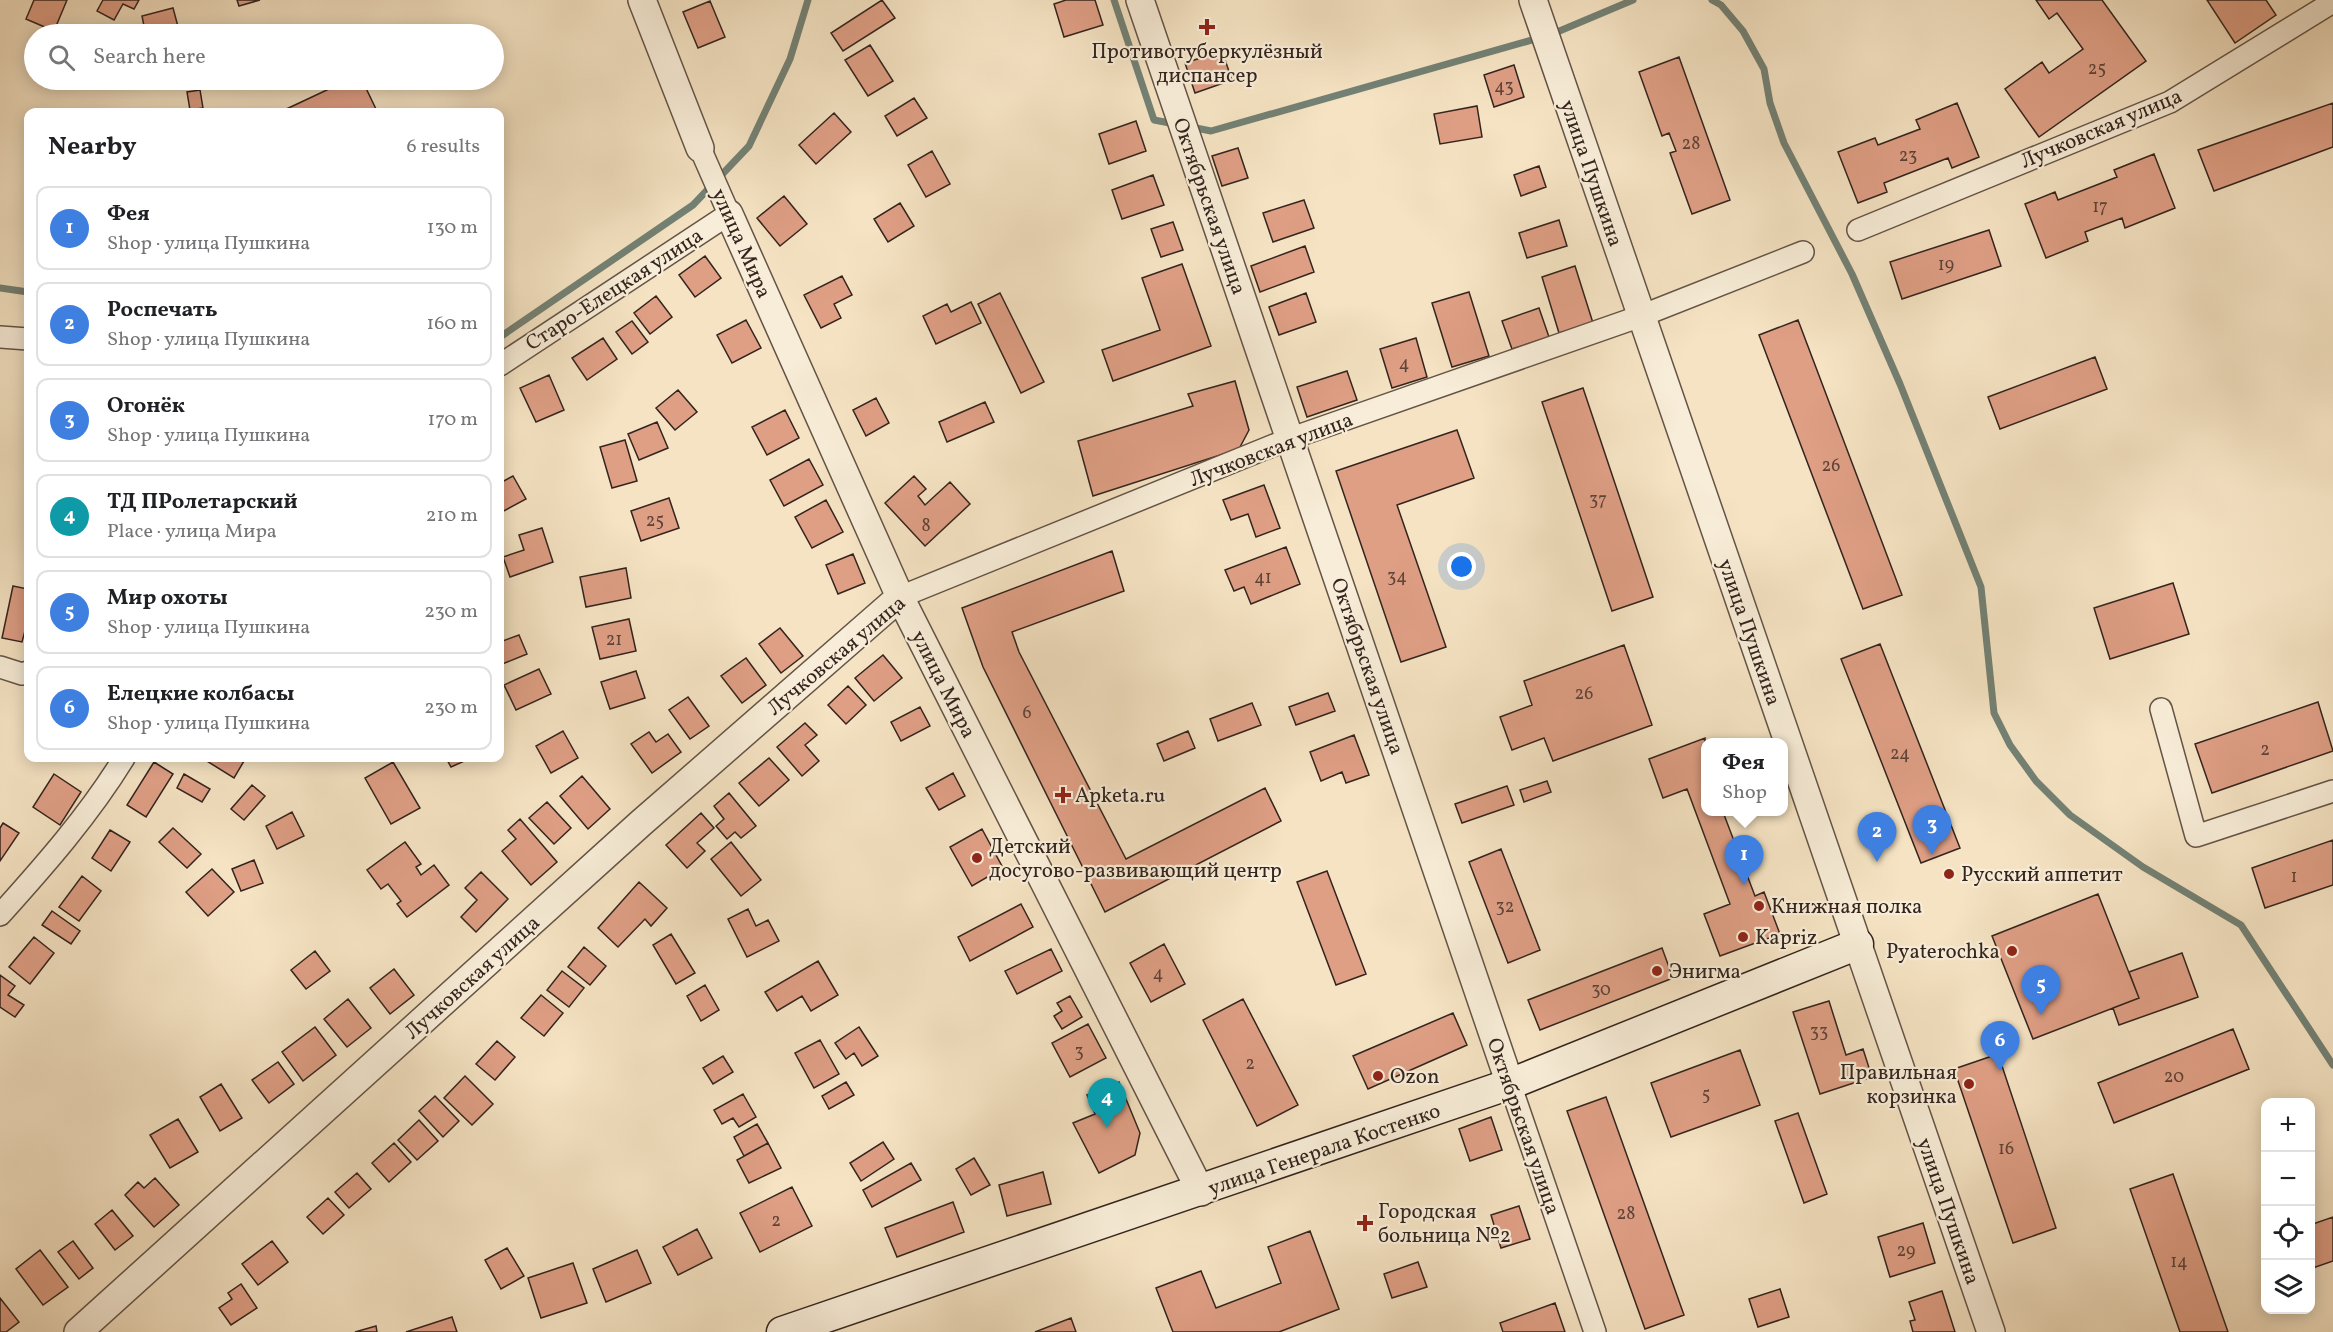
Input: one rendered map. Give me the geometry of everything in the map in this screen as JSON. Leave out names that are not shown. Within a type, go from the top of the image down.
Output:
[{"type":"main road","name":"улица Генерала Костенко","points":[[782,1332],[1201,1192],[1510,1084],[1858,944]]},
{"type":"street","name":"улица Мира","points":[[642,0],[700,148],[900,597],[1201,1192]]},
{"type":"street","name":"Октябрьская улица","points":[[1140,0],[1595,1332]]},
{"type":"street","name":"Лучковская улица","points":[[1858,230],[2170,102],[2333,2]]},
{"type":"street","name":"улица Пушкина","points":[[1536,8],[1787,738]]},
{"type":"street","name":"Старо-Елецкая улица","points":[[504,362],[729,214]]},
{"type":"street","name":"Лучковская улица","points":[[78,1332],[641,823],[900,597],[1289,440],[1641,316],[1803,252]]},
{"type":"street","points":[[0,337],[24,339]]},
{"type":"street","points":[[0,667],[24,673]]},
{"type":"street","points":[[2161,709],[2196,836],[2333,791]]},
{"type":"street","name":"улица Пушкина","points":[[1788,741],[1991,1332]]},
{"type":"street","points":[[0,915],[50,860],[99,799],[122,762]]},
{"type":"building","points":[[34,0],[67,0],[57,24],[38,24],[26,19]]},
{"type":"building","points":[[103,0],[139,0],[134,9],[123,4],[114,20],[97,11]]},
{"type":"building","points":[[237,0],[260,0],[239,6]]},
{"type":"building","points":[[882,0],[895,18],[843,51],[831,33]]},
{"type":"building","points":[[1066,0],[1095,0],[1103,25],[1064,37],[1054,4]]},
{"type":"building","points":[[2036,0],[2102,0],[2146,61],[2039,137],[2005,89],[2042,62],[2049,73],[2083,49],[2057,13],[2049,19]]},
{"type":"building","points":[[2207,0],[2266,0],[2276,15],[2235,43]]},
{"type":"building","points":[[710,1],[725,37],[698,48],[683,12]]},
{"type":"building","points":[[173,8],[177,24],[144,24],[142,16]]},
{"type":"building","points":[[870,45],[893,81],[868,96],[845,60]]},
{"type":"building","points":[[1222,51],[1232,80],[1195,93],[1185,63]]},
{"type":"building","points":[[1679,57],[1730,200],[1692,214],[1670,153],[1676,151],[1669,133],[1662,136],[1639,72]]},
{"type":"building","points":[[1514,65],[1524,97],[1494,107],[1484,75]]},
{"type":"building","points":[[200,90],[203,108],[190,108],[187,92]]},
{"type":"building","points":[[327,90],[367,90],[376,108],[288,108]]},
{"type":"building","points":[[914,98],[927,118],[897,136],[885,116]]},
{"type":"building","points":[[1957,103],[1979,157],[1952,168],[1948,158],[1884,183],[1887,192],[1858,203],[1838,152],[1875,138],[1878,145],[1920,129],[1916,120]]},
{"type":"building","points":[[2333,103],[2333,147],[2214,191],[2198,150]]},
{"type":"building","points":[[1477,106],[1482,137],[1440,144],[1434,114]]},
{"type":"building","points":[[834,113],[851,132],[816,164],[799,145]]},
{"type":"building","points":[[1136,121],[1146,151],[1109,164],[1099,134]]},
{"type":"building","points":[[1238,148],[1248,178],[1222,186],[1212,156]]},
{"type":"building","points":[[932,151],[950,184],[926,197],[908,165]]},
{"type":"building","points":[[2154,154],[2175,208],[2125,228],[2122,218],[2085,232],[2088,241],[2046,258],[2025,204],[2055,192],[2058,200],[2117,177],[2114,170]]},
{"type":"building","points":[[1539,166],[1546,187],[1521,196],[1514,175]]},
{"type":"building","points":[[1153,175],[1164,205],[1122,219],[1112,190]]},
{"type":"building","points":[[784,196],[807,224],[780,246],[757,218]]},
{"type":"building","points":[[1304,200],[1314,228],[1273,242],[1263,213]]},
{"type":"building","points":[[900,203],[914,226],[888,242],[874,219]]},
{"type":"building","points":[[1559,220],[1567,246],[1527,258],[1519,233]]},
{"type":"building","points":[[1173,222],[1183,250],[1161,257],[1151,229]]},
{"type":"building","points":[[1989,230],[2001,266],[1902,299],[1890,262]]},
{"type":"building","points":[[1305,246],[1314,272],[1260,292],[1251,266]]},
{"type":"building","points":[[705,256],[721,278],[695,297],[679,275]]},
{"type":"building","points":[[1182,264],[1211,346],[1113,381],[1102,350],[1160,330],[1142,278]]},
{"type":"building","points":[[1575,266],[1593,323],[1559,333],[1542,277]]},
{"type":"building","points":[[842,276],[852,295],[834,304],[841,318],[821,328],[804,295]]},
{"type":"building","points":[[1469,292],[1489,356],[1452,367],[1432,303]]},
{"type":"building","points":[[1000,293],[1044,382],[1021,393],[978,304]]},
{"type":"building","points":[[1306,293],[1316,322],[1279,335],[1269,307]]},
{"type":"building","points":[[656,296],[672,317],[650,334],[634,313]]},
{"type":"building","points":[[971,302],[981,323],[936,344],[923,316],[947,304],[951,312]]},
{"type":"building","points":[[1539,308],[1549,337],[1512,349],[1502,321]]},
{"type":"building","points":[[746,320],[761,348],[732,363],[717,335]]},
{"type":"building","points":[[1798,320],[1902,595],[1863,609],[1759,335]]},
{"type":"building","points":[[632,321],[648,342],[632,354],[616,332]]},
{"type":"building","points":[[603,338],[617,359],[587,380],[572,358]]},
{"type":"building","points":[[1416,338],[1427,377],[1392,388],[1380,349]]},
{"type":"building","points":[[2095,357],[2107,389],[2000,429],[1988,397]]},
{"type":"building","points":[[1347,371],[1357,400],[1307,417],[1297,387]]},
{"type":"building","points":[[549,375],[564,410],[536,422],[520,388]]},
{"type":"building","points":[[1235,381],[1249,430],[1239,449],[1093,496],[1078,441],[1193,406],[1188,394]]},
{"type":"building","points":[[1583,388],[1653,597],[1612,611],[1542,402]]},
{"type":"building","points":[[678,390],[697,412],[675,430],[656,408]]},
{"type":"building","points":[[876,398],[889,423],[866,436],[853,410]]},
{"type":"building","points":[[985,402],[994,422],[947,442],[939,422]]},
{"type":"building","points":[[785,410],[799,438],[767,455],[752,427]]},
{"type":"building","points":[[657,422],[668,448],[639,460],[628,434]]},
{"type":"building","points":[[1457,430],[1474,478],[1397,505],[1446,647],[1401,662],[1336,471]]},
{"type":"building","points":[[625,440],[637,481],[612,488],[600,447]]},
{"type":"building","points":[[809,459],[823,485],[784,506],[770,480]]},
{"type":"building","points":[[513,476],[526,499],[504,511],[504,481]]},
{"type":"building","points":[[914,476],[926,489],[918,496],[925,505],[950,482],[970,504],[925,546],[885,503]]},
{"type":"building","points":[[1264,485],[1280,528],[1256,537],[1248,514],[1231,520],[1223,500]]},
{"type":"building","points":[[669,498],[679,528],[641,541],[631,511]]},
{"type":"building","points":[[826,500],[843,532],[812,548],[795,517]]},
{"type":"building","points":[[542,528],[553,562],[510,577],[504,557],[524,550],[519,535]]},
{"type":"building","points":[[1286,547],[1300,584],[1251,604],[1244,587],[1234,591],[1225,570]]},
{"type":"building","points":[[1112,551],[1124,591],[1012,632],[1019,652],[1126,859],[1265,788],[1281,821],[1105,912],[983,667],[962,608]]},
{"type":"building","points":[[853,554],[865,583],[838,594],[826,565]]},
{"type":"building","points":[[626,568],[631,598],[586,607],[580,577]]},
{"type":"building","points":[[2173,583],[2189,634],[2110,659],[2094,608]]},
{"type":"building","points":[[13,586],[24,588],[22,642],[2,638]]},
{"type":"building","points":[[629,619],[636,651],[600,659],[592,627]]},
{"type":"building","points":[[780,628],[803,656],[781,673],[759,644]]},
{"type":"building","points":[[519,635],[527,654],[504,663],[504,641]]},
{"type":"building","points":[[1880,644],[1960,848],[1921,863],[1841,659]]},
{"type":"building","points":[[1624,645],[1652,725],[1553,761],[1544,738],[1512,750],[1500,717],[1532,705],[1524,681]]},
{"type":"building","points":[[883,655],[902,678],[874,701],[855,678]]},
{"type":"building","points":[[746,658],[766,685],[742,703],[721,676]]},
{"type":"building","points":[[539,669],[551,694],[516,710],[504,685]]},
{"type":"building","points":[[636,671],[645,698],[610,709],[601,682]]},
{"type":"building","points":[[848,686],[866,705],[846,724],[828,705]]},
{"type":"building","points":[[1328,693],[1335,711],[1296,725],[1289,707]]},
{"type":"building","points":[[688,697],[709,726],[690,739],[669,710]]},
{"type":"building","points":[[2318,702],[2333,751],[2212,793],[2195,744]]},
{"type":"building","points":[[1252,703],[1261,725],[1218,741],[1210,719]]},
{"type":"building","points":[[920,707],[930,726],[901,741],[891,722]]},
{"type":"building","points":[[805,723],[817,735],[805,745],[819,761],[802,776],[777,747]]},
{"type":"building","points":[[563,731],[578,758],[551,773],[536,746]]},
{"type":"building","points":[[1188,731],[1195,748],[1164,761],[1157,744]]},
{"type":"building","points":[[649,732],[656,742],[668,734],[681,752],[652,773],[631,744]]},
{"type":"building","points":[[1354,735],[1369,775],[1346,783],[1342,772],[1321,781],[1310,752]]},
{"type":"building","points":[[1701,740],[1701,816],[1725,816],[1755,896],[1764,892],[1780,934],[1720,956],[1704,914],[1730,904],[1687,789],[1663,798],[1649,759]]},
{"type":"building","points":[[769,758],[789,780],[759,806],[739,783]]},
{"type":"building","points":[[154,762],[173,774],[146,817],[127,805]]},
{"type":"building","points":[[208,762],[243,762],[234,778]]},
{"type":"building","points":[[393,762],[420,808],[391,824],[365,778]]},
{"type":"building","points":[[448,762],[462,762],[451,767]]},
{"type":"building","points":[[953,773],[965,796],[939,810],[926,788]]},
{"type":"building","points":[[54,774],[81,792],[60,825],[33,807]]},
{"type":"building","points":[[184,774],[210,789],[202,802],[177,788]]},
{"type":"building","points":[[582,776],[610,809],[588,829],[560,796]]},
{"type":"building","points":[[1547,781],[1551,792],[1524,802],[1520,790]]},
{"type":"building","points":[[252,785],[265,796],[244,820],[231,809]]},
{"type":"building","points":[[1507,786],[1514,805],[1462,823],[1455,804]]},
{"type":"building","points":[[729,793],[756,826],[741,838],[735,832],[727,839],[716,826],[724,819],[714,806]]},
{"type":"building","points":[[547,802],[571,828],[554,844],[529,818]]},
{"type":"building","points":[[292,812],[304,836],[277,849],[266,826]]},
{"type":"building","points":[[701,813],[714,828],[697,843],[705,851],[687,868],[666,845]]},
{"type":"building","points":[[520,819],[557,862],[531,885],[502,851],[516,839],[508,830]]},
{"type":"building","points":[[3,823],[19,833],[0,861],[0,828]]},
{"type":"building","points":[[173,828],[201,854],[187,868],[159,842]]},
{"type":"building","name":"Детский досугово-развивающий центр","points":[[982,829],[1003,868],[972,886],[950,847]]},
{"type":"building","points":[[110,830],[130,842],[111,871],[92,858]]},
{"type":"building","points":[[2333,840],[2333,885],[2265,908],[2252,868]]},
{"type":"building","points":[[405,842],[421,864],[416,867],[421,875],[434,865],[449,885],[407,917],[397,904],[401,901],[388,884],[381,889],[367,870]]},
{"type":"building","points":[[731,842],[761,880],[741,896],[711,859]]},
{"type":"building","points":[[1501,849],[1540,950],[1508,963],[1469,862]]},
{"type":"building","points":[[254,860],[263,883],[241,891],[232,869]]},
{"type":"building","points":[[212,869],[234,892],[208,916],[186,892]]},
{"type":"building","points":[[1327,871],[1366,974],[1336,985],[1297,882]]},
{"type":"building","points":[[481,872],[508,899],[476,932],[461,917],[477,900],[465,888]]},
{"type":"building","points":[[82,876],[101,891],[79,921],[59,907]]},
{"type":"building","points":[[639,882],[667,908],[651,926],[645,919],[618,947],[598,928]]},
{"type":"building","points":[[2098,894],[2139,998],[2033,1039],[1992,936]]},
{"type":"building","points":[[1021,904],[1033,927],[970,961],[958,937]]},
{"type":"building","points":[[748,909],[756,926],[768,920],[779,941],[747,957],[728,919]]},
{"type":"building","points":[[52,911],[80,931],[71,944],[42,925]]},
{"type":"building","points":[[671,934],[695,973],[676,984],[653,945]]},
{"type":"building","points":[[34,937],[54,953],[30,984],[9,967]]},
{"type":"building","points":[[1164,944],[1185,984],[1151,1002],[1130,963]]},
{"type":"building","points":[[584,947],[606,966],[590,985],[568,967]]},
{"type":"building","points":[[1662,948],[1673,978],[1540,1030],[1528,1000]]},
{"type":"building","points":[[1051,949],[1062,971],[1017,994],[1005,971]]},
{"type":"building","points":[[315,951],[330,971],[306,989],[291,970]]},
{"type":"building","points":[[2182,953],[2198,997],[2119,1025],[2113,1008],[2139,998],[2129,972]]},
{"type":"building","points":[[818,961],[838,995],[811,1011],[802,996],[777,1011],[765,992]]},
{"type":"building","points":[[394,969],[414,995],[390,1014],[370,988]]},
{"type":"building","points":[[562,971],[584,988],[569,1007],[547,990]]},
{"type":"building","points":[[0,975],[15,986],[8,995],[24,1005],[15,1017],[0,1007]]},
{"type":"building","points":[[705,985],[719,1010],[701,1021],[687,996]]},
{"type":"building","points":[[541,995],[563,1013],[544,1036],[521,1018]]},
{"type":"building","points":[[1070,996],[1082,1017],[1062,1029],[1054,1016],[1062,1011],[1057,1003]]},
{"type":"building","points":[[348,999],[371,1028],[347,1047],[324,1019]]},
{"type":"building","points":[[1243,999],[1298,1105],[1257,1126],[1203,1020]]},
{"type":"building","points":[[1829,1001],[1846,1055],[1863,1049],[1872,1077],[1820,1094],[1793,1012]]},
{"type":"building","points":[[1453,1013],[1467,1045],[1368,1089],[1353,1056]]},
{"type":"building","points":[[1088,1024],[1106,1058],[1070,1077],[1052,1043]]},
{"type":"building","points":[[315,1027],[336,1055],[303,1081],[282,1052]]},
{"type":"building","points":[[859,1027],[878,1056],[862,1066],[854,1053],[846,1059],[835,1043]]},
{"type":"building","points":[[2233,1029],[2249,1069],[2114,1123],[2098,1083]]},
{"type":"building","points":[[820,1040],[839,1074],[814,1088],[795,1053]]},
{"type":"building","points":[[497,1041],[515,1057],[495,1080],[476,1064]]},
{"type":"building","points":[[1740,1050],[1760,1105],[1671,1137],[1651,1083]]},
{"type":"building","points":[[1998,1054],[2056,1228],[2013,1243],[1954,1069]]},
{"type":"building","points":[[723,1056],[733,1072],[713,1084],[703,1068]]},
{"type":"building","points":[[278,1062],[294,1084],[269,1103],[252,1080]]},
{"type":"building","points":[[465,1076],[493,1104],[472,1125],[444,1098]]},
{"type":"building","points":[[846,1082],[854,1095],[829,1109],[822,1096]]},
{"type":"building","points":[[1119,1082],[1140,1133],[1135,1155],[1099,1173],[1073,1123],[1095,1114],[1087,1095]]},
{"type":"building","points":[[221,1084],[242,1118],[220,1131],[200,1097]]},
{"type":"building","points":[[743,1094],[756,1117],[739,1127],[733,1118],[722,1124],[714,1110]]},
{"type":"building","points":[[435,1096],[459,1121],[443,1137],[419,1111]]},
{"type":"building","points":[[1606,1097],[1684,1315],[1645,1329],[1567,1111]]},
{"type":"building","points":[[1798,1113],[1827,1194],[1804,1203],[1775,1121]]},
{"type":"building","points":[[1491,1117],[1502,1150],[1470,1161],[1459,1129]]},
{"type":"building","points":[[178,1119],[198,1152],[170,1168],[150,1135]]},
{"type":"building","points":[[419,1120],[438,1141],[417,1160],[398,1140]]},
{"type":"building","points":[[757,1124],[768,1143],[744,1156],[734,1137]]},
{"type":"building","points":[[883,1142],[894,1159],[861,1181],[850,1163]]},
{"type":"building","points":[[394,1143],[411,1162],[389,1182],[372,1163]]},
{"type":"building","points":[[768,1143],[781,1168],[749,1183],[737,1160]]},
{"type":"building","points":[[974,1158],[990,1185],[971,1195],[956,1169]]},
{"type":"building","points":[[911,1163],[921,1180],[872,1207],[863,1190]]},
{"type":"building","points":[[1043,1172],[1051,1204],[1007,1216],[999,1185]]},
{"type":"building","points":[[357,1173],[371,1189],[349,1208],[335,1192]]},
{"type":"building","points":[[2173,1174],[2228,1332],[2180,1332],[2130,1189]]},
{"type":"building","points":[[155,1178],[179,1205],[154,1227],[125,1195],[138,1182],[144,1188]]},
{"type":"building","points":[[792,1187],[812,1226],[760,1252],[740,1213]]},
{"type":"building","points":[[328,1198],[344,1215],[323,1234],[307,1217]]},
{"type":"building","points":[[953,1202],[964,1232],[897,1257],[885,1228]]},
{"type":"building","points":[[1519,1206],[1530,1239],[1501,1248],[1491,1215]]},
{"type":"building","points":[[112,1210],[133,1236],[115,1250],[95,1224]]},
{"type":"building","points":[[2333,1217],[2333,1261],[2315,1267],[2315,1260],[2315,1223]]},
{"type":"building","points":[[1923,1223],[1935,1263],[1890,1277],[1878,1237]]},
{"type":"building","points":[[697,1229],[712,1258],[678,1275],[663,1247]]},
{"type":"building","points":[[1310,1231],[1339,1309],[1279,1332],[1173,1332],[1156,1288],[1201,1271],[1216,1308],[1281,1283],[1268,1247]]},
{"type":"building","points":[[73,1241],[93,1268],[79,1279],[58,1252]]},
{"type":"building","points":[[272,1241],[288,1262],[258,1285],[242,1264]]},
{"type":"building","points":[[507,1248],[524,1276],[501,1289],[485,1260]]},
{"type":"building","points":[[40,1250],[68,1287],[43,1305],[16,1269]]},
{"type":"building","points":[[637,1250],[651,1283],[606,1302],[593,1269]]},
{"type":"building","points":[[1418,1262],[1427,1287],[1392,1298],[1384,1274]]},
{"type":"building","points":[[573,1263],[587,1303],[541,1318],[528,1278]]},
{"type":"building","points":[[241,1284],[257,1308],[231,1325],[219,1308],[232,1299],[228,1293]]},
{"type":"building","points":[[1780,1289],[1789,1317],[1758,1327],[1749,1299]]},
{"type":"building","points":[[1942,1291],[1955,1332],[1913,1332],[1910,1321],[1915,1320],[1909,1302]]},
{"type":"building","points":[[0,1298],[19,1322],[6,1332],[0,1332]]},
{"type":"building","points":[[1555,1303],[1565,1332],[1503,1332],[1500,1323]]},
{"type":"building","points":[[452,1317],[457,1332],[406,1332]]},
{"type":"building","points":[[1071,1318],[1076,1332],[1035,1332]]},
{"type":"building","points":[[376,1326],[377,1332],[355,1332]]},
{"type":"waterway","points":[[504,334],[693,205],[749,146],[790,59],[808,0]]},
{"type":"waterway","points":[[1114,0],[1154,120],[1175,124]]},
{"type":"waterway","points":[[1550,35],[1633,0]]},
{"type":"waterway","points":[[1712,0],[1721,5],[1743,31],[1764,69],[1770,103],[1784,143],[1852,274],[1900,384],[1981,587],[1994,713],[2010,745],[2036,781],[2070,815],[2143,867],[2241,925],[2333,1065]]},
{"type":"waterway","points":[[1191,127],[1211,131],[1539,38]]},
{"type":"waterway","points":[[0,288],[24,291]]},
{"type":"place","name":"Противотуберкулёзный диспансер","points":[[1207,27]]},
{"type":"place","name":"Apketa.ru","points":[[1063,795]]},
{"type":"place","name":"Огонёк","points":[[1932,855]]},
{"type":"place","name":"Детский досугово-развивающий центр","points":[[977,858]]},
{"type":"place","name":"Роспечать","points":[[1877,862]]},
{"type":"place","name":"Русский аппетит","points":[[1949,874]]},
{"type":"place","name":"Фея","points":[[1744,885]]},
{"type":"place","name":"Книжная полка","points":[[1759,906]]},
{"type":"place","name":"Kapriz","points":[[1743,937]]},
{"type":"place","name":"Pyaterochka","points":[[2012,951]]},
{"type":"place","name":"Энигма","points":[[1657,971]]},
{"type":"place","name":"Мир охоты","points":[[2041,1015]]},
{"type":"place","name":"Елецкие колбасы","points":[[2000,1071]]},
{"type":"place","name":"Ozon","points":[[1378,1076]]},
{"type":"place","name":"Правильная корзинка","points":[[1969,1084]]},
{"type":"place","name":"ТД ПРолетарский","points":[[1107,1128]]},
{"type":"place","name":"Городская больница №2","points":[[1365,1223]]}]
